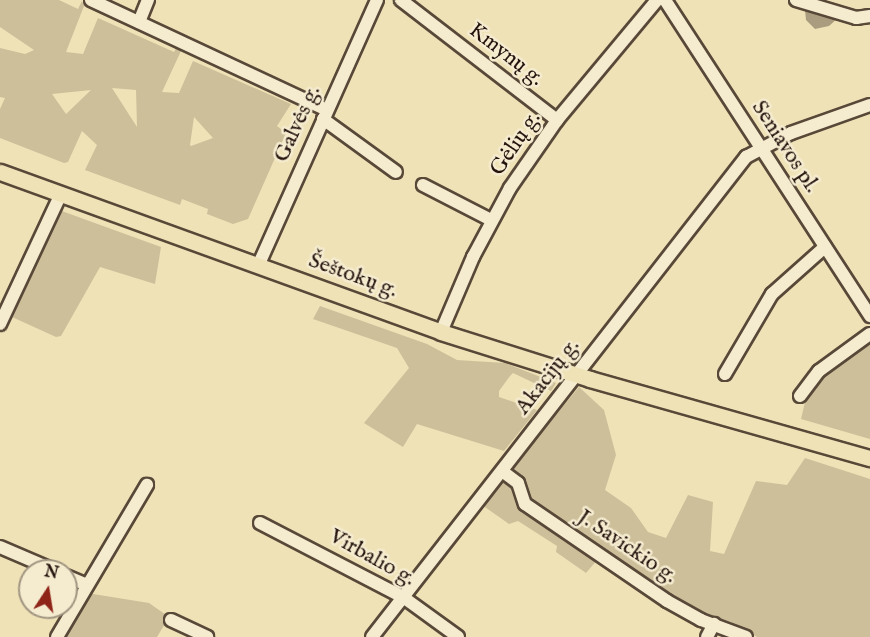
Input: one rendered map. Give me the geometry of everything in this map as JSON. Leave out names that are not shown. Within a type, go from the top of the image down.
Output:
[{"type":"main road","name":"Šeštokų g.","points":[[0,172],[441,332],[577,375],[695,406],[870,458]]},
{"type":"street","points":[[91,0],[325,114],[396,172]]},
{"type":"street","points":[[139,22],[148,0]]},
{"type":"street","name":"Galvės g.","points":[[258,266],[377,0]]},
{"type":"street","name":"Kmynų g.","points":[[401,0],[556,120]]},
{"type":"street","name":"Gėlių g.","points":[[441,332],[491,220],[556,120],[657,0]]},
{"type":"street","name":"Seniavos pl.","points":[[665,0],[870,316]]},
{"type":"street","points":[[796,0],[856,18],[870,16]]},
{"type":"street","points":[[760,147],[870,105]]},
{"type":"street","name":"Akacijų g.","points":[[372,637],[746,157],[760,147]]},
{"type":"street","points":[[423,186],[491,220]]},
{"type":"street","points":[[0,324],[61,194]]},
{"type":"street","points":[[725,374],[772,294],[825,247]]},
{"type":"street","points":[[800,396],[819,370],[870,334]]},
{"type":"street","name":"J. Savickio g.","points":[[502,471],[518,483],[525,504],[667,601],[746,637]]},
{"type":"street","points":[[57,637],[147,485]]},
{"type":"street","name":"Virbalio g.","points":[[260,523],[403,597],[458,637]]},
{"type":"street","points":[[0,547],[28,559]]},
{"type":"street","points":[[78,581],[87,585]]},
{"type":"street","points":[[171,620],[207,637]]},
{"type":"street","points":[[707,637],[714,624]]},
{"type":"shaded area","points":[[0,0],[59,0],[78,9],[82,1],[84,6],[66,52],[83,54],[98,18],[174,52],[178,45],[181,51],[162,92],[179,93],[193,61],[291,104],[277,126],[286,133],[248,219],[233,224],[207,214],[208,209],[182,199],[180,205],[85,170],[97,145],[82,131],[68,162],[64,163],[0,138],[0,109],[5,98],[0,97],[0,48],[25,54],[34,50],[0,27]],"holes":[[[112,88],[136,90],[137,127]],[[91,90],[66,114],[52,94]],[[194,117],[213,138],[190,145]]]},
{"type":"shaded area","points":[[805,10],[839,17],[829,26],[815,29],[806,20]]},
{"type":"shaded area","points":[[59,210],[161,247],[155,284],[100,267],[61,336],[56,337],[12,317]]},
{"type":"shaded area","points":[[320,306],[427,344],[457,360],[505,363],[556,383],[551,391],[513,373],[510,376],[499,391],[499,397],[537,410],[504,451],[417,424],[403,447],[364,423],[409,368],[397,348],[313,319]]},
{"type":"shaded area","points":[[870,340],[870,439],[801,419],[806,398],[820,378]]},
{"type":"shaded area","points":[[579,387],[604,410],[616,455],[605,490],[631,508],[648,532],[666,538],[688,495],[713,502],[710,551],[724,554],[756,481],[787,485],[805,458],[870,479],[870,637],[757,637],[731,622],[694,610],[604,552],[586,573],[556,552],[557,546],[518,521],[509,524],[482,505]]},
{"type":"shaded area","points":[[87,593],[149,603],[169,617],[157,637],[62,637],[72,619],[78,619],[78,609]]}]
